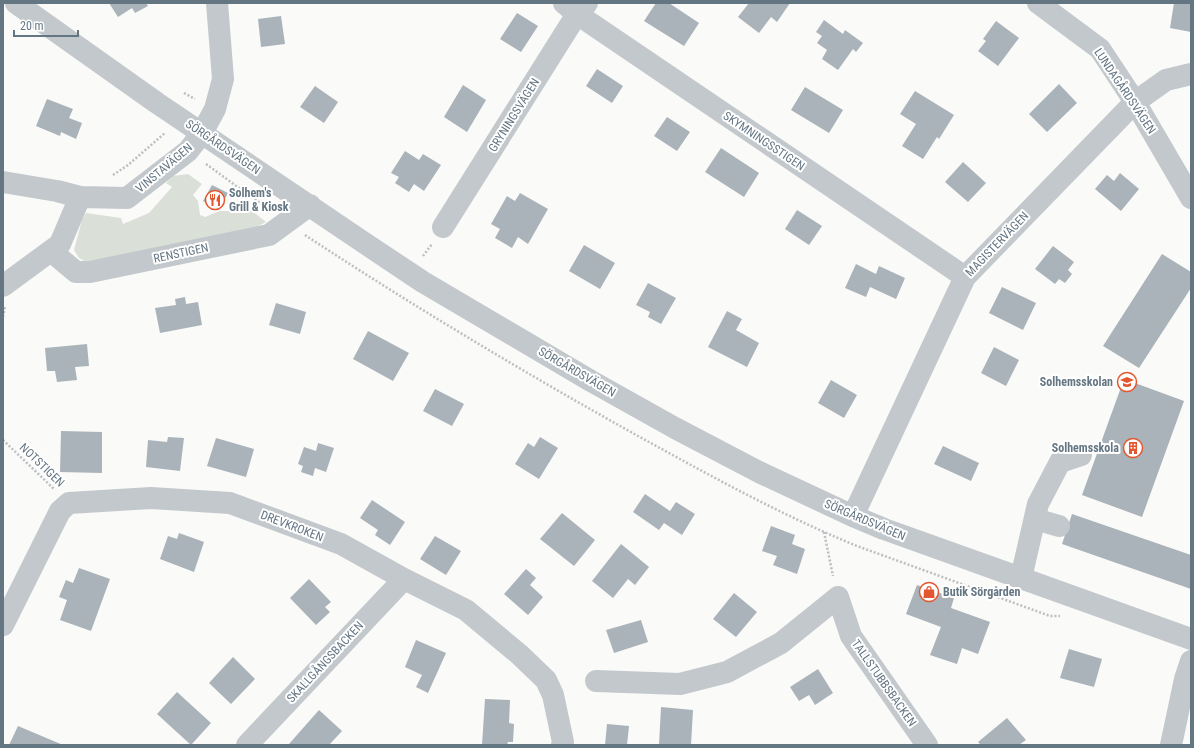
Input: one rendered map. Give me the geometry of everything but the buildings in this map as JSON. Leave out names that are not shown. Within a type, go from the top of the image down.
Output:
[{"type":"street","name":"SÖRGÅRDSVÄGEN","points":[[16,3],[157,103],[424,282],[591,381],[674,428],[734,459],[853,516],[884,529],[1191,639]]},
{"type":"street","name":"VINSTAVÄGEN","points":[[3,182],[57,191],[80,197],[127,198],[188,151],[202,133],[215,109],[223,79],[218,3]]},
{"type":"street","name":"LUNDAGÅRDSVÄGEN","points":[[1038,3],[1100,49],[1135,102],[1191,198]]},
{"type":"street","name":"GRYNINGSVÄGEN","points":[[443,227],[576,7]]},
{"type":"street","name":"SKYMNINGSSTIGEN","points":[[576,7],[965,277]]},
{"type":"street","name":"MAGISTERVÄGEN","points":[[853,516],[965,277],[1135,102],[1166,80],[1191,74]]},
{"type":"street","points":[[3,286],[60,244],[80,197]]},
{"type":"street","name":"RENSTIGEN","points":[[51,251],[76,272],[90,272],[269,235],[310,206]]},
{"type":"street","points":[[1021,578],[1038,504],[1060,462],[1081,455]]},
{"type":"street","name":"DREVKROKEN","points":[[69,503],[151,498],[230,503],[341,544],[404,579],[466,610],[520,655],[546,680],[553,695],[563,742],[562,745]]},
{"type":"street","points":[[3,625],[60,511],[69,503]]},
{"type":"street","points":[[1034,519],[1059,526]]},
{"type":"street","name":"SKALLGÅNGSBACKEN","points":[[247,745],[404,579]]},
{"type":"street","points":[[596,681],[680,684],[727,672],[781,643],[838,596]]},
{"type":"street","name":"TALLSTUBBSBACKEN","points":[[838,596],[851,636],[927,745]]},
{"type":"street","points":[[1171,745],[1191,661]]},
{"type":"path","points":[[181,92],[215,109]]},
{"type":"path","points":[[111,177],[128,165],[166,132]]},
{"type":"path","name":"NOTSTIGEN","points":[[3,440],[69,503]]},
{"type":"path","points":[[823,532],[838,596]]},
{"type":"shaded area","points":[[188,174],[202,184],[193,195],[198,201],[200,215],[205,217],[220,211],[234,211],[241,202],[266,222],[256,227],[90,264],[79,258],[74,250],[82,220],[86,213],[121,218],[123,224],[149,213],[172,187],[166,183],[173,176]]},
{"type":"place","name":"Solhem's Grill & Kiosk","points":[[215,200]]},
{"type":"place","name":"Solhemsskolan","points":[[1127,382]]},
{"type":"place","name":"Solhemsskola","points":[[1133,448]]},
{"type":"place","name":"Butik Sörgården","points":[[929,592]]}]
